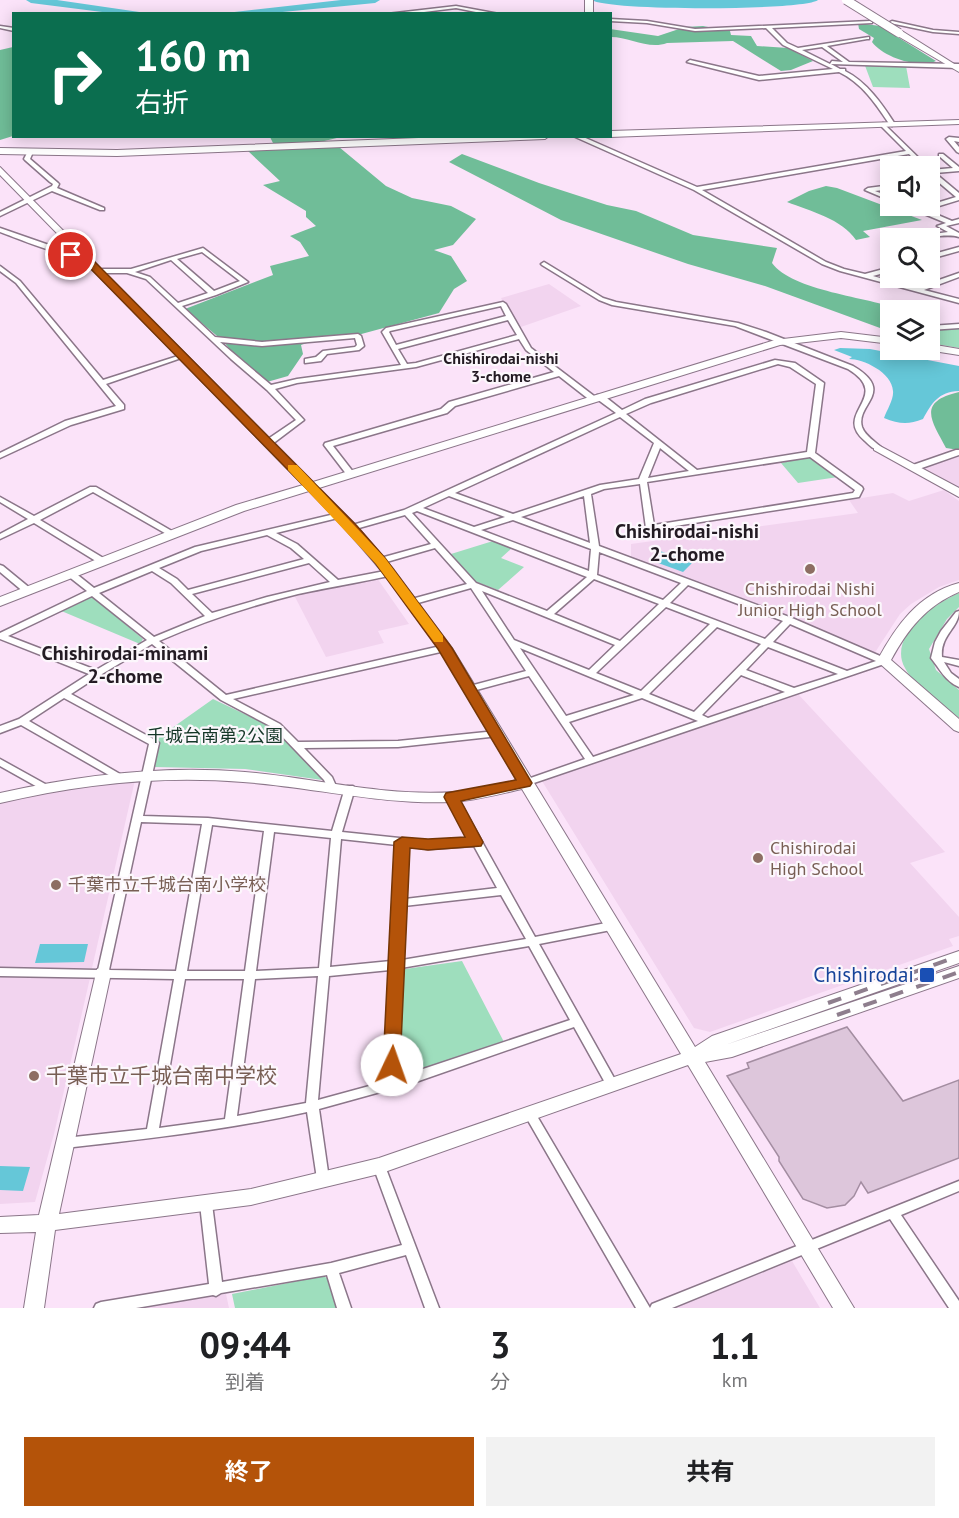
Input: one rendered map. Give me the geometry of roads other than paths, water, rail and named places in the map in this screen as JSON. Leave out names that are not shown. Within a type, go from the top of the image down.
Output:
[{"type":"street","points":[[846,0],[957,67]]},
{"type":"street","points":[[408,12],[456,7],[485,12]]},
{"type":"street","points":[[612,20],[654,22],[695,30],[870,22]]},
{"type":"street","points":[[892,22],[933,31],[959,33]]},
{"type":"street","points":[[768,27],[796,50],[843,70],[876,100],[887,124],[913,156]]},
{"type":"street","points":[[796,50],[867,38]]},
{"type":"street","points":[[822,45],[847,62]]},
{"type":"street","points":[[690,62],[759,78],[843,70]]},
{"type":"street","points":[[829,63],[957,67]]},
{"type":"street","points":[[612,134],[959,122]]},
{"type":"street","points":[[0,151],[128,152],[493,138]]},
{"type":"street","points":[[580,138],[696,189],[824,263],[959,301]]},
{"type":"street","points":[[959,140],[949,139],[959,151]]},
{"type":"street","points":[[0,214],[52,189],[56,184],[27,159],[30,152]]},
{"type":"street","points":[[696,189],[909,152]]},
{"type":"street","points":[[940,171],[958,169],[941,155]]},
{"type":"street","points":[[0,170],[352,528],[390,573],[445,648],[844,1308]]},
{"type":"street","points":[[940,180],[959,197],[940,203]]},
{"type":"street","points":[[880,188],[868,190],[880,195]]},
{"type":"street","points":[[52,189],[102,209]]},
{"type":"street","points":[[938,216],[956,222]]},
{"type":"street","points":[[956,222],[940,226],[957,234]]},
{"type":"street","points":[[0,230],[71,255],[84,256]]},
{"type":"street","points":[[940,236],[957,234]]},
{"type":"street","points":[[940,254],[959,249]]},
{"type":"street","points":[[130,272],[144,264],[203,250],[245,282],[179,304]]},
{"type":"street","points":[[951,251],[959,255]]},
{"type":"street","points":[[172,258],[214,294]]},
{"type":"street","points":[[544,264],[614,304],[738,325],[846,366],[865,378],[870,386],[870,396],[857,421],[858,430],[864,440],[959,493]]},
{"type":"street","points":[[0,268],[18,282],[121,406],[68,423],[0,456]]},
{"type":"street","points":[[99,271],[113,268],[148,278],[179,304],[265,386],[270,388],[300,420],[268,442]]},
{"type":"street","points":[[864,276],[880,272]]},
{"type":"street","points":[[915,290],[959,275]]},
{"type":"street","points":[[405,366],[385,332],[388,329],[441,320],[498,303],[503,304],[528,349],[620,412],[694,471]]},
{"type":"street","points":[[394,348],[510,317]]},
{"type":"street","points":[[940,327],[959,326]]},
{"type":"street","points":[[0,602],[173,534],[310,485],[780,342],[841,335],[880,339]]},
{"type":"street","points":[[214,339],[262,344],[358,336],[361,346],[357,349],[325,352],[318,359],[308,361]]},
{"type":"street","points":[[270,388],[297,381],[405,366],[521,336]]},
{"type":"street","points":[[940,349],[959,352]]},
{"type":"street","points":[[101,383],[183,356]]},
{"type":"street","points":[[352,528],[412,510],[620,412],[767,364],[783,362],[820,382],[811,454]]},
{"type":"street","points":[[350,473],[328,445],[444,411],[452,404],[560,373]]},
{"type":"street","points":[[473,530],[587,492],[643,479],[811,454],[859,489],[856,495],[650,528],[643,479],[657,445],[660,444]]},
{"type":"street","points":[[913,468],[959,452]]},
{"type":"street","points":[[0,537],[93,489],[173,534]]},
{"type":"street","points":[[548,615],[593,576],[595,548],[587,492]]},
{"type":"street","points":[[449,493],[789,620],[884,661],[959,727]]},
{"type":"street","points":[[0,499],[102,561]]},
{"type":"street","points":[[412,510],[473,530],[845,673]]},
{"type":"street","points":[[412,510],[437,545],[472,585],[591,760]]},
{"type":"street","points":[[98,674],[0,636],[93,592],[198,549],[339,515]]},
{"type":"street","points":[[268,532],[294,546],[336,583]]},
{"type":"street","points":[[381,561],[437,545]]},
{"type":"street","points":[[187,593],[311,560]]},
{"type":"street","points":[[152,567],[174,581],[210,616]]},
{"type":"street","points":[[0,568],[28,591]]},
{"type":"street","points":[[0,730],[21,721],[153,641],[210,616],[262,600],[390,573]]},
{"type":"street","points":[[71,574],[224,698],[277,726],[329,778],[331,786]]},
{"type":"street","points":[[590,674],[687,582]]},
{"type":"street","points":[[411,602],[472,585],[621,644]]},
{"type":"street","points":[[0,798],[44,787],[117,776],[148,774],[246,777],[430,797],[452,797],[498,790],[591,760],[700,718],[884,661],[913,614],[939,595],[959,587]]},
{"type":"street","points":[[959,614],[955,623],[938,642],[936,658],[940,668],[959,684]]},
{"type":"street","points":[[700,718],[740,670],[789,620]]},
{"type":"street","points":[[564,720],[642,695],[716,623]]},
{"type":"street","points":[[512,642],[700,718]]},
{"type":"street","points":[[224,698],[445,648]]},
{"type":"street","points":[[936,658],[959,663]]},
{"type":"street","points":[[740,670],[792,691]]},
{"type":"street","points":[[469,689],[532,672]]},
{"type":"street","points":[[33,1308],[47,1223],[154,743],[65,695]]},
{"type":"street","points":[[21,721],[117,776]]},
{"type":"street","points":[[297,745],[398,744],[496,734]]},
{"type":"street","points":[[0,762],[44,787]]},
{"type":"street","points":[[323,1179],[312,1106],[336,834],[350,788]]},
{"type":"street","points":[[452,797],[612,1085]]},
{"type":"street","points":[[138,819],[208,821],[428,845],[476,842]]},
{"type":"street","points":[[152,1134],[208,821]]},
{"type":"street","points":[[230,1123],[270,827]]},
{"type":"street","points":[[390,1085],[402,842]]},
{"type":"street","points":[[399,903],[503,891]]},
{"type":"street","points":[[0,972],[250,975],[323,972],[397,965],[611,926]]},
{"type":"street","points":[[692,1057],[718,1041],[959,957]]},
{"type":"street","points":[[0,1225],[47,1223],[206,1204],[379,1166],[692,1057],[726,1052],[959,972]]},
{"type":"street","points":[[65,1143],[230,1123],[312,1106],[390,1085],[577,1022]]},
{"type":"street","points":[[530,1114],[643,1308]]},
{"type":"street","points":[[379,1166],[432,1308]]},
{"type":"street","points":[[657,1308],[959,1186]]},
{"type":"street","points":[[206,1204],[216,1290]]},
{"type":"street","points":[[893,1213],[956,1308]]},
{"type":"street","points":[[101,1308],[126,1307],[331,1269],[410,1248]]},
{"type":"street","points":[[331,1269],[344,1308]]},
{"type":"water","points":[[840,348],[870,349],[880,351],[880,360],[928,360],[959,366],[959,391],[936,399],[923,419],[908,423],[889,420],[884,418],[893,394],[888,378],[869,364],[849,359],[852,357],[834,350]]},
{"type":"water","points":[[660,551],[693,562],[683,572],[650,560]]},
{"type":"water","points":[[40,944],[88,944],[84,962],[35,963]]},
{"type":"water","points":[[0,1166],[30,1167],[23,1191],[0,1190]]},
{"type":"waterway","points":[[31,0],[131,12]]},
{"type":"waterway","points":[[244,12],[375,0]]},
{"type":"waterway","points":[[597,0],[705,5],[813,0]]},
{"type":"railway","points":[[828,1003],[959,956]]},
{"type":"railway","points":[[837,1015],[959,972]]},
{"type":"place","name":"Chishirodai Nishi Junior High School","points":[[810,569]]},
{"type":"place","name":"Chishirodai High School","points":[[758,858]]},
{"type":"place","name":"千葉市立千城台南小学校","points":[[56,885]]},
{"type":"place","name":"Chishirodai","points":[[927,975]]},
{"type":"place","name":"千葉市立千城台南中学校","points":[[34,1076]]},
{"type":"district","name":"Chishirodai-nishi 3-chome","points":[[501,367]]},
{"type":"district","name":"Chishirodai-nishi 2-chome","points":[[687,542]]},
{"type":"district","name":"Chishirodai-minami 2-chome","points":[[125,664]]},
{"type":"park label","name":"千城台南第2公園","points":[[215,736]]}]
